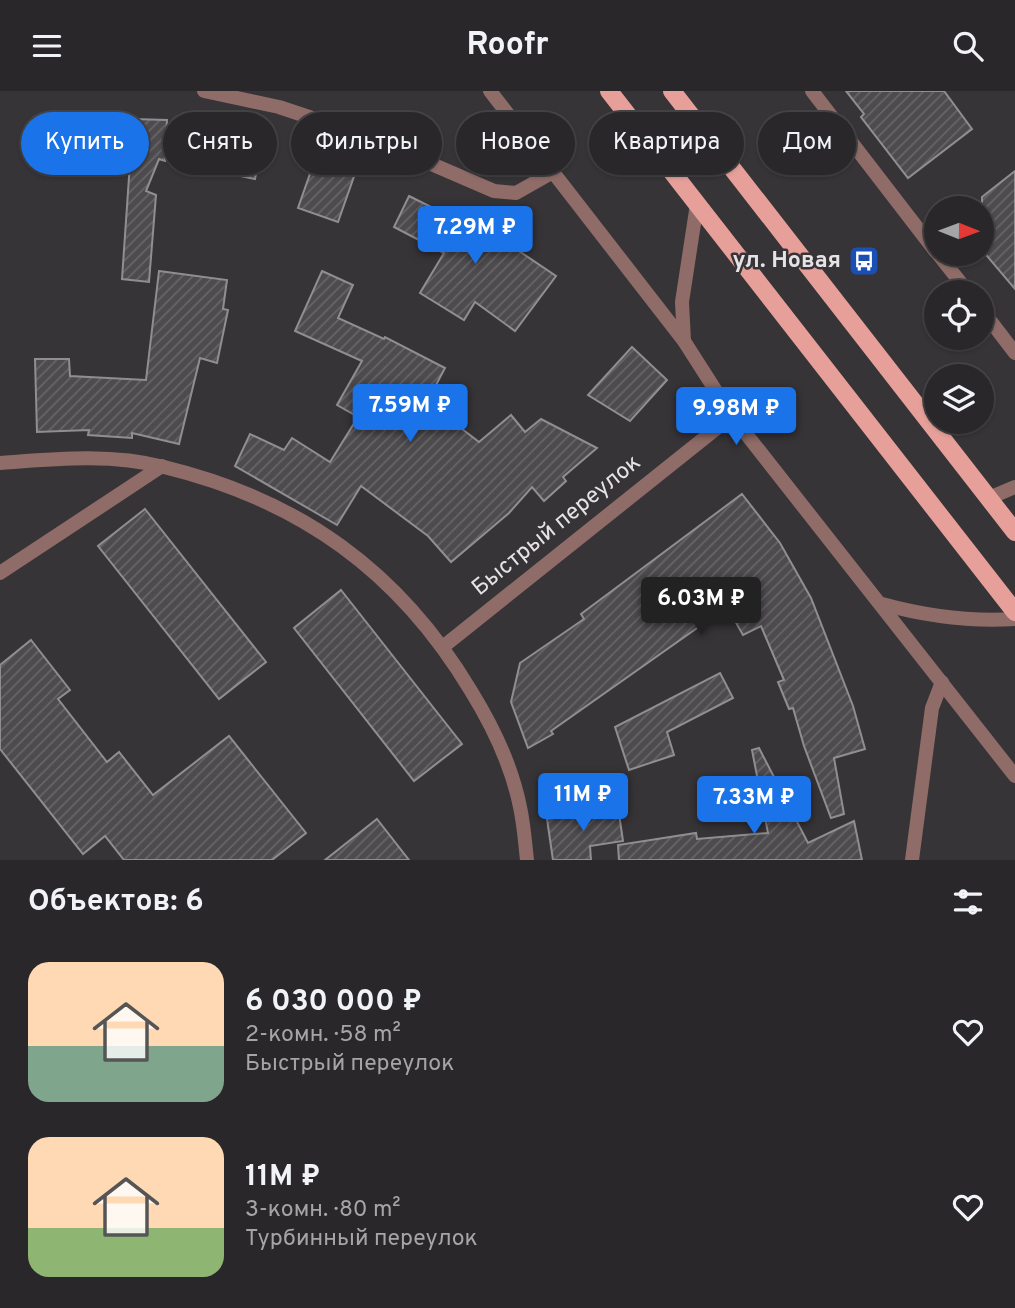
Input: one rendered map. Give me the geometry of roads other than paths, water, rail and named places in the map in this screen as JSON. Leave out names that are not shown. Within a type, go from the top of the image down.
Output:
[{"type":"main road","points":[[609,91],[1015,612]]},
{"type":"main road","points":[[672,91],[1015,532]]},
{"type":"street","points":[[204,91],[279,107],[369,137],[456,175]]},
{"type":"street","points":[[490,91],[506,112]]},
{"type":"street","points":[[812,91],[924,236]]},
{"type":"street","points":[[457,175],[494,191],[516,193],[548,175]]},
{"type":"street","points":[[555,175],[684,341],[732,416],[1015,776]]},
{"type":"street","points":[[684,341],[682,302],[697,204]]},
{"type":"street","points":[[947,266],[958,280]]},
{"type":"street","points":[[994,326],[1015,353]]},
{"type":"street","name":"Быстрый переулок","points":[[444,646],[732,416]]},
{"type":"street","points":[[0,463],[83,457],[162,466],[252,494],[335,540],[395,590],[444,646],[490,723],[520,805],[527,860]]},
{"type":"street","points":[[0,573],[162,466]]},
{"type":"street","points":[[989,498],[1015,487]]},
{"type":"street","points":[[882,604],[925,615],[980,621],[1015,619]]},
{"type":"street","points":[[923,860],[913,853],[932,708],[942,682]]},
{"type":"place","name":"ул. Новая","points":[[864,261]]}]
